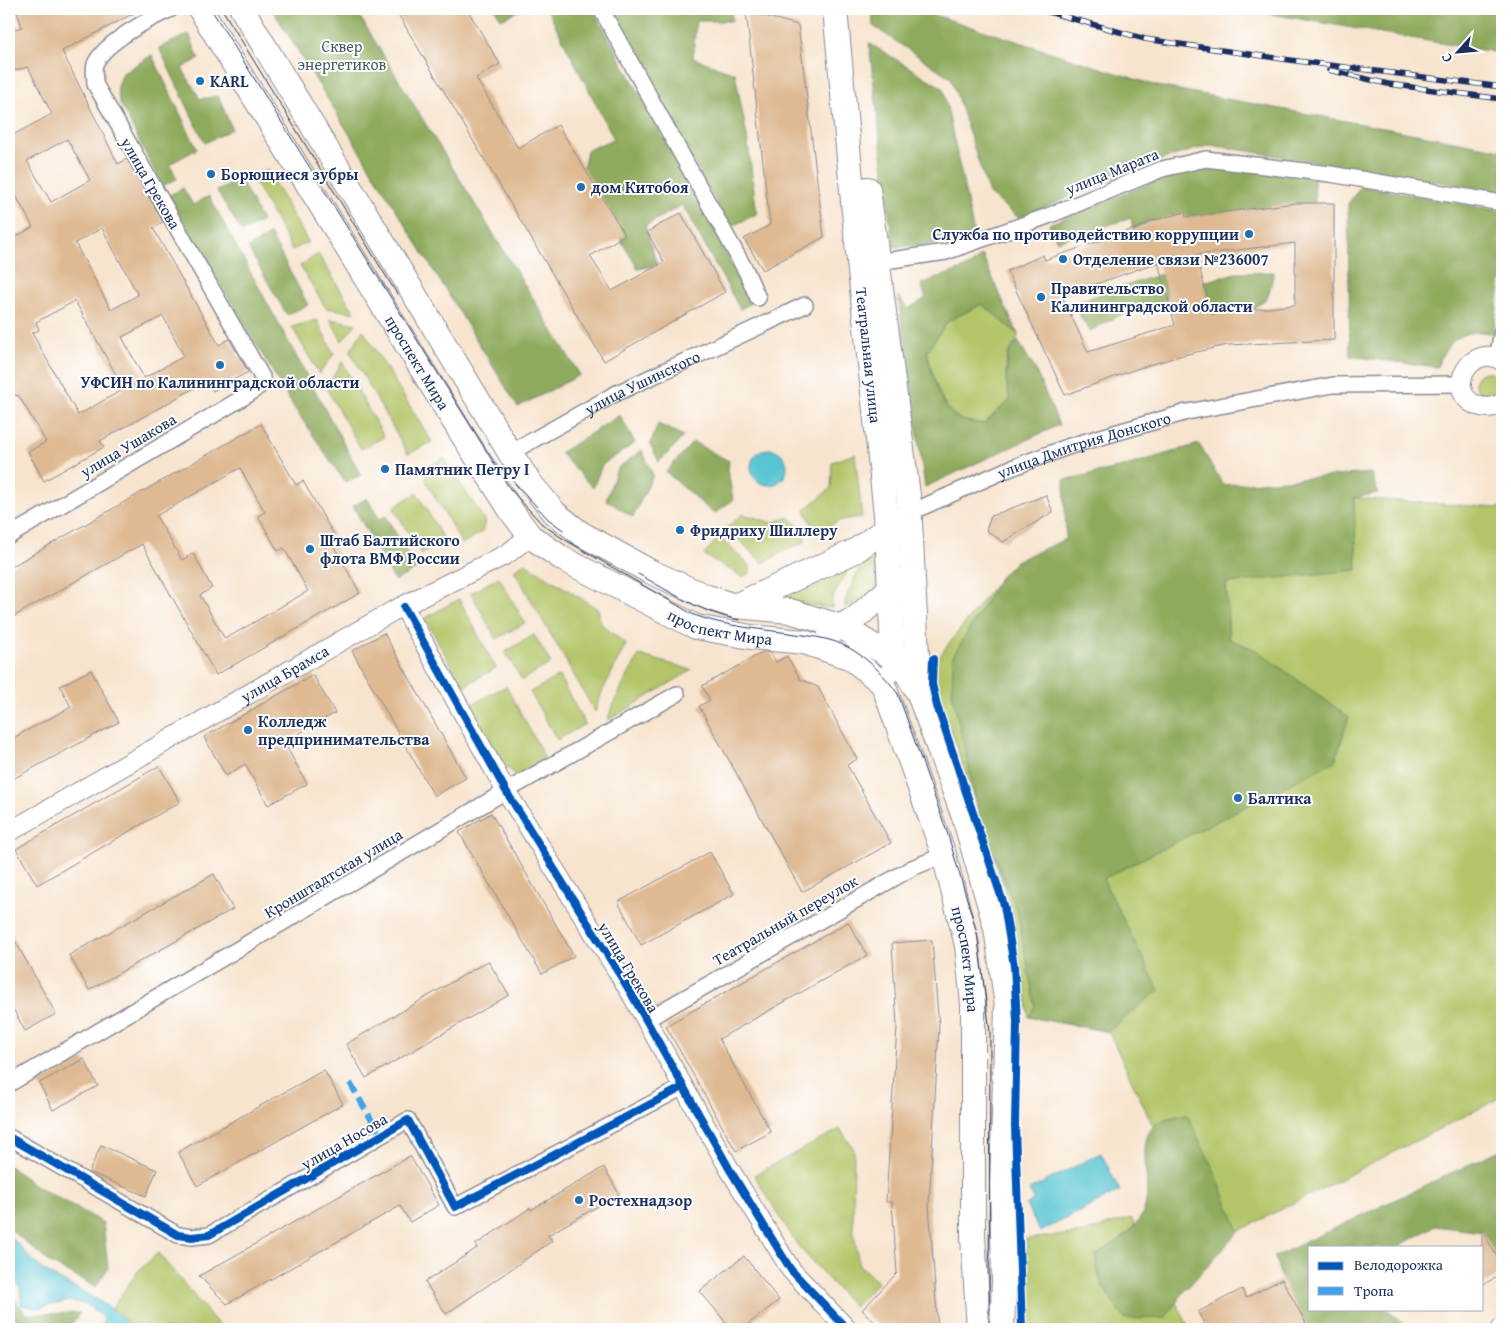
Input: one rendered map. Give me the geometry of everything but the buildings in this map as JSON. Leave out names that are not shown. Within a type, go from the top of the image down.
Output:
[{"type":"main road","name":"проспект Мира","points":[[200,9],[484,469],[530,536],[563,559],[696,627],[751,637],[804,642],[851,658],[883,684],[944,855],[967,945],[973,1004],[973,1237],[979,1329]]},
{"type":"main road","name":"проспект Мира","points":[[242,9],[510,453],[530,483],[555,512],[580,533],[650,571],[707,597],[735,606],[790,611],[842,627],[892,657],[906,672],[919,694],[964,817],[996,928],[1007,1006],[1002,1186],[1004,1282],[1002,1329]]},
{"type":"main road","name":"Театральная улица","points":[[838,9],[869,263],[910,513],[919,694]]},
{"type":"main road","name":"Театральная улица","points":[[869,263],[887,528],[892,657],[895,677],[890,701]]},
{"type":"main road","name":"улица Ушинского","points":[[484,469],[510,453]]},
{"type":"main road","name":"улица Брамса","points":[[530,536],[555,512]]},
{"type":"main road","name":"улица Дмитрия Донского","points":[[735,606],[855,551],[910,513]]},
{"type":"main road","points":[[804,642],[842,627],[889,590],[912,567]]},
{"type":"street","name":"улица Грекова","points":[[171,9],[141,25],[104,51],[94,66],[95,84],[262,377],[263,383]]},
{"type":"street","points":[[601,9],[746,271],[758,298]]},
{"type":"street","name":"улица Марата","points":[[869,263],[946,252],[1040,219],[1162,169],[1206,159],[1330,174],[1502,203]]},
{"type":"street","name":"улица Ушинского","points":[[510,453],[615,394],[805,305]]},
{"type":"street","points":[[1502,330],[1500,360],[1482,357],[1472,360],[1465,368],[1461,384],[1465,397],[1473,404],[1482,408],[1492,408],[1502,403]]},
{"type":"street","name":"улица Ушакова","points":[[9,536],[263,383]]},
{"type":"street","name":"улица Дмитрия Донского","points":[[910,513],[1006,470],[1070,446],[1187,412],[1333,385],[1461,384]]},
{"type":"street","name":"улица Брамса","points":[[9,832],[404,607],[507,554],[530,536]]},
{"type":"street","name":"улица Грекова","points":[[404,607],[506,791],[646,1020],[730,1170],[791,1270],[847,1329]]},
{"type":"street","name":"Кронштадтская улица","points":[[9,1084],[506,791],[676,694]]},
{"type":"street","name":"Театральный переулок","points":[[646,1020],[912,868],[944,855]]},
{"type":"street","name":"улица Носова","points":[[9,1137],[178,1236],[192,1237],[209,1235],[408,1120],[455,1207],[683,1087]]},
{"type":"green space","name":"Сквер энергетиков","points":[[272,9],[355,9],[580,375],[518,407]]},
{"type":"green space","points":[[495,9],[522,9],[501,19]]},
{"type":"green space","points":[[547,9],[593,9],[719,238],[750,304],[740,309],[682,205],[645,226],[657,265],[638,269],[582,174],[587,150],[614,139]]},
{"type":"green space","points":[[607,9],[731,9],[732,21],[696,21],[693,58],[735,73],[747,136],[757,214],[730,227]]},
{"type":"green space","points":[[872,9],[916,9],[1157,86],[1502,150],[1502,192],[1210,145],[1157,161],[1019,218],[989,194],[951,78],[873,26]]},
{"type":"green space","points":[[1242,9],[1502,9],[1502,53],[1469,48]]},
{"type":"green space","points":[[189,34],[199,59],[182,68],[200,99],[218,96],[232,129],[205,143],[159,48]]},
{"type":"green space","points":[[869,43],[943,88],[974,234],[940,244],[893,247]]},
{"type":"green space","points":[[152,55],[197,149],[170,164],[177,179],[162,186],[119,101],[117,85],[123,73]]},
{"type":"green space","points":[[1186,169],[1221,169],[1314,177],[1315,203],[1186,217],[1184,212],[1148,222],[1133,229],[1131,218],[1057,241],[1049,224]]},
{"type":"green space","points":[[267,170],[308,242],[292,250],[253,179]]},
{"type":"green space","points":[[240,179],[262,221],[242,232],[217,191]]},
{"type":"green space","points":[[1361,186],[1502,211],[1502,274],[1493,334],[1473,332],[1458,338],[1451,343],[1437,367],[1350,356],[1348,204]]},
{"type":"green space","points":[[183,188],[193,205],[209,196],[361,475],[345,482],[293,406],[168,196]]},
{"type":"green space","points":[[270,234],[308,305],[287,315],[248,248]]},
{"type":"green space","points":[[318,254],[355,313],[326,308],[300,266]]},
{"type":"green space","points":[[982,255],[1018,334],[982,304],[948,321],[927,351],[940,396],[950,412],[957,418],[984,424],[1010,400],[1006,381],[1008,354],[1018,341],[1035,369],[1059,425],[925,487],[898,296],[908,309],[926,298],[921,284],[970,266]]},
{"type":"green space","points":[[1274,272],[1268,297],[1253,309],[1212,315],[1203,282],[1235,273]]},
{"type":"green space","points":[[1161,274],[1168,299],[1120,315],[1090,331],[1072,304]]},
{"type":"green space","points":[[982,304],[1018,334],[1017,340],[1009,352],[1006,366],[1010,400],[984,424],[963,420],[950,411],[940,396],[927,351],[948,321]]},
{"type":"green space","points":[[330,319],[356,324],[342,341]]},
{"type":"green space","points":[[317,320],[334,354],[319,374],[292,327]]},
{"type":"green space","points":[[363,330],[432,442],[408,454],[350,352]]},
{"type":"green space","points":[[342,362],[384,437],[361,449],[326,388]]},
{"type":"green space","points":[[1486,372],[1494,375],[1497,383],[1494,391],[1486,394],[1478,391],[1475,383],[1478,375]]},
{"type":"green space","points":[[620,415],[635,443],[602,465],[593,488],[560,453]]},
{"type":"green space","points":[[658,424],[684,436],[659,462],[650,444]]},
{"type":"green space","points":[[693,442],[729,461],[728,472],[733,500],[714,514],[666,472]]},
{"type":"green space","points":[[1199,444],[1223,485],[1371,473],[1378,493],[1354,498],[1357,570],[1226,583],[1229,639],[1256,650],[1349,717],[1335,761],[1103,879],[1159,990],[1109,1031],[1029,1017],[1035,1006],[1017,911],[981,823],[952,693],[953,656],[1000,578],[1016,561],[1066,539],[1064,480],[1122,467]]},
{"type":"green space","points":[[642,450],[653,475],[633,517],[606,500],[617,469]]},
{"type":"green space","points":[[855,454],[862,517],[841,520],[816,533],[805,510],[831,488],[832,462]]},
{"type":"green space","points":[[444,458],[485,521],[482,532],[462,544],[426,481],[428,467]]},
{"type":"green space","name":"Балтика","points":[[1221,489],[1502,508],[1502,1097],[1209,1246],[1109,1032],[1029,1017],[1012,911],[936,686],[937,659],[1000,578],[1016,561]]},
{"type":"green space","points":[[417,493],[444,540],[421,554],[393,507]]},
{"type":"green space","points":[[367,498],[379,519],[386,516],[416,569],[395,581],[353,506]]},
{"type":"green space","points":[[743,514],[772,523],[789,517],[798,525],[806,541],[762,563],[727,527]]},
{"type":"green space","points":[[719,537],[750,566],[750,573],[743,577],[704,555]]},
{"type":"green space","points":[[876,551],[877,589],[845,608],[845,600],[864,558]]},
{"type":"green space","points":[[525,563],[598,609],[601,624],[626,644],[602,692],[595,712],[514,570]]},
{"type":"green space","points":[[851,565],[832,599],[832,608],[771,600]]},
{"type":"green space","points":[[499,577],[525,623],[496,639],[471,593]]},
{"type":"green space","points":[[459,599],[496,668],[463,687],[425,618]]},
{"type":"green space","points":[[534,635],[551,663],[522,680],[505,652]]},
{"type":"green space","points":[[639,655],[692,670],[607,721],[615,700]]},
{"type":"green space","points":[[559,676],[585,724],[557,740],[530,692]]},
{"type":"green space","points":[[506,686],[545,758],[516,776],[502,762],[470,705]]},
{"type":"green space","points":[[1187,1115],[1213,1168],[1239,1231],[1185,1290],[1165,1318],[1125,1319],[1104,1289],[1098,1273],[1096,1255],[1128,1233],[1142,1215],[1146,1200],[1147,1184],[1145,1152],[1147,1138],[1153,1127],[1166,1119]]},
{"type":"green space","points":[[840,1129],[854,1149],[853,1227],[859,1265],[878,1282],[854,1307],[798,1246],[754,1175]]},
{"type":"green space","points":[[1502,1149],[1502,1266],[1483,1232],[1435,1226],[1399,1246],[1308,1246],[1308,1310],[1388,1310],[1408,1329],[1309,1329],[1282,1279],[1274,1257]]},
{"type":"green space","points":[[9,1166],[35,1185],[103,1223],[108,1268],[96,1287],[50,1263],[9,1228]]},
{"type":"green space","points":[[1131,1218],[1190,1329],[1029,1329],[1026,1239],[1083,1233]]},
{"type":"green space","points":[[158,1253],[222,1329],[98,1329],[137,1272]]},
{"type":"green space","points":[[9,1292],[26,1314],[80,1313],[68,1329],[9,1329]]},
{"type":"green space","points":[[489,1325],[503,1329],[451,1329]]},
{"type":"water","points":[[769,449],[776,450],[782,454],[786,460],[786,474],[782,480],[776,484],[769,485],[762,484],[756,480],[752,474],[751,467],[752,460],[756,454],[762,450]]},
{"type":"water","points":[[1101,1153],[1120,1191],[1040,1232],[1026,1205],[1034,1200],[1029,1190]]},
{"type":"water","points":[[9,1235],[48,1273],[105,1305],[125,1320],[132,1329],[118,1329],[86,1304],[70,1301],[38,1308],[21,1305],[20,1287],[9,1276]]},
{"type":"waterway","points":[[101,1313],[115,1329]]},
{"type":"tram line","points":[[211,9],[510,489],[542,524],[562,538],[694,615],[731,625],[813,636],[841,644],[873,665],[898,694],[948,835],[977,933],[990,1032],[989,1329]]},
{"type":"tram line","points":[[222,9],[397,294]]},
{"type":"tram line","points":[[515,483],[548,519],[563,530]]},
{"type":"tram line","points":[[638,574],[700,608],[740,620]]},
{"type":"railway","points":[[1038,9],[1145,39],[1297,61],[1502,87]]},
{"type":"railway","points":[[1329,70],[1388,84],[1502,99]]},
{"type":"marked path","points":[[350,1083],[381,1136]]},
{"type":"cycle path","points":[[404,607],[506,791],[631,993],[730,1170],[791,1270],[847,1329]]},
{"type":"cycle path","points":[[933,659],[932,684],[937,706],[1004,905],[1014,966],[1017,1022],[1015,1126],[1022,1329]]},
{"type":"cycle path","points":[[9,1137],[178,1235],[192,1237],[209,1235],[408,1120],[455,1207],[683,1087]]},
{"type":"place","name":"KARL","points":[[200,81]]},
{"type":"place","name":"Борющиеся зубры","points":[[211,174]]},
{"type":"place","name":"дом Китобоя","points":[[581,187]]},
{"type":"place","name":"Служба по противодействию коррупции","points":[[1249,234]]},
{"type":"place","name":"Отделение связи №236007","points":[[1063,259]]},
{"type":"place","name":"Правительство Калининградской области","points":[[1041,297]]},
{"type":"place","name":"УФСИН по Калининградской области","points":[[220,365]]},
{"type":"place","name":"Памятник Петру I","points":[[385,469]]},
{"type":"place","name":"Фридриху Шиллеру","points":[[680,530]]},
{"type":"place","name":"Штаб Балтийского флота ВМФ России","points":[[310,549]]},
{"type":"place","name":"Колледж предпринимательства","points":[[248,730]]},
{"type":"place","name":"Балтика","points":[[1238,798]]},
{"type":"place","name":"Ростехнадзор","points":[[579,1200]]}]
